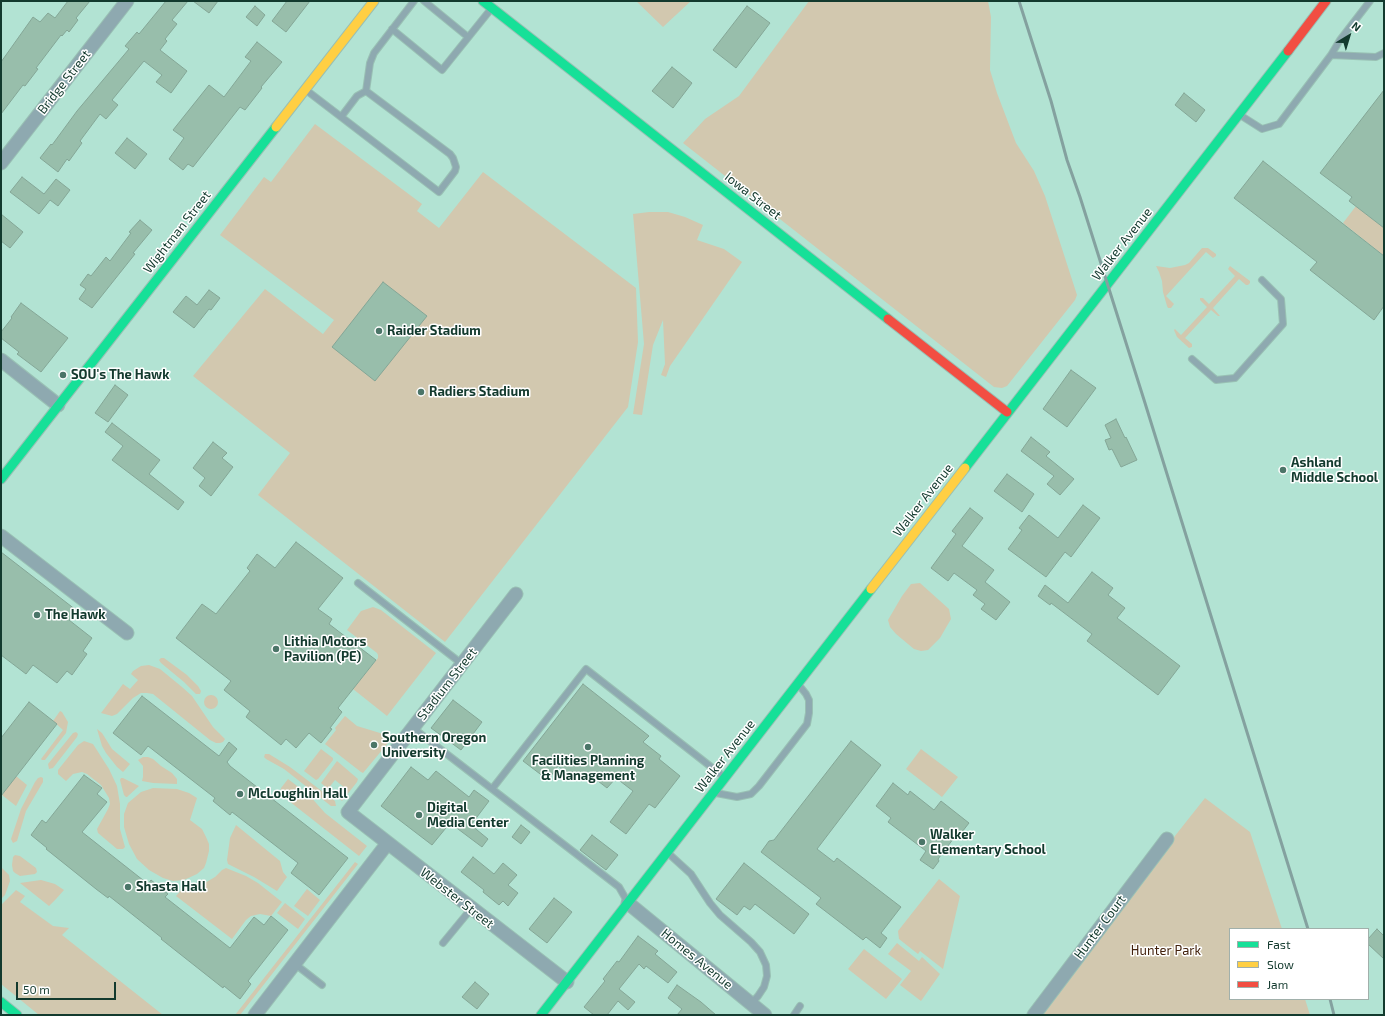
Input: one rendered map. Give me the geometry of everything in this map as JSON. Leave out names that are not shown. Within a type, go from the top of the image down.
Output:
[{"type":"street","name":"Bridge Street","points":[[1,162],[127,1]]},
{"type":"street","name":"Wightman Street","points":[[1,479],[374,1]]},
{"type":"street","name":"Iowa Street","points":[[483,1],[1007,412]]},
{"type":"street","name":"Walker Avenue","points":[[542,1015],[1326,1]]},
{"type":"street","points":[[1,360],[58,405]]},
{"type":"street","points":[[1,536],[127,633]]},
{"type":"street","name":"Stadium Street","points":[[348,812],[516,594]]},
{"type":"street","name":"Webster Street","points":[[348,812],[387,844],[567,982]]},
{"type":"street","name":"Hunter Court","points":[[1034,1015],[1167,839]]},
{"type":"street","points":[[255,1015],[387,844]]},
{"type":"street","name":"Homes Avenue","points":[[628,903],[765,1015]]},
{"type":"street","points":[[1,1002],[17,1015]]},
{"type":"lane","points":[[366,91],[370,63],[374,53],[414,1]]},
{"type":"lane","points":[[424,1],[468,37]]},
{"type":"lane","points":[[1239,114],[1262,129],[1279,124],[1331,56],[1340,40],[1370,1]]},
{"type":"lane","points":[[392,29],[442,70],[492,8]]},
{"type":"lane","points":[[1331,56],[1376,58],[1384,54]]},
{"type":"lane","points":[[305,90],[439,192],[455,171],[456,167],[453,158],[450,154],[366,91]]},
{"type":"lane","points":[[341,117],[357,96],[366,91]]},
{"type":"lane","points":[[1192,359],[1216,380],[1235,378],[1283,324],[1281,300],[1262,280]]},
{"type":"lane","points":[[358,583],[462,664]]},
{"type":"lane","points":[[492,789],[586,669],[725,778]]},
{"type":"lane","points":[[714,792],[737,797],[751,794],[759,786],[806,724],[809,713],[809,700],[798,684]]},
{"type":"lane","points":[[413,728],[619,887],[628,903]]},
{"type":"lane","points":[[667,852],[691,874],[720,916],[751,942],[760,952],[766,965],[767,976],[764,987],[751,1004]]},
{"type":"lane","points":[[443,943],[471,909]]},
{"type":"lane","points":[[295,964],[322,986]]},
{"type":"lane","points":[[794,1015],[800,1006]]},
{"type":"green space","points":[[636,1],[691,1],[663,27]]},
{"type":"green space","points":[[809,1],[988,1],[991,17],[990,70],[1016,143],[1034,171],[1045,196],[1077,295],[1075,300],[1007,386],[1002,388],[994,387],[683,143],[705,119],[739,96]]},
{"type":"green space","name":"Radiers Stadium","points":[[315,124],[422,204],[417,211],[439,228],[483,172],[636,288],[638,342],[628,407],[445,642],[258,495],[290,453],[193,376],[265,289],[323,334],[334,320],[220,235],[264,177],[271,182]]},
{"type":"green space","points":[[1356,206],[1384,228],[1384,256],[1343,223]]},
{"type":"green space","points":[[668,212],[685,217],[703,225],[697,240],[724,249],[742,262],[670,366],[666,377],[661,375],[665,364],[663,320],[653,345],[642,415],[633,414],[644,344],[633,214]]},
{"type":"green space","points":[[1202,248],[1208,248],[1216,254],[1216,256],[1213,258],[1206,252],[1166,296],[1174,304],[1171,308],[1168,308],[1163,292],[1162,281],[1156,266],[1170,268],[1185,265],[1189,263]]},
{"type":"green space","points":[[1230,266],[1250,281],[1250,283],[1246,285],[1239,279],[1213,308],[1220,316],[1211,310],[1185,338],[1192,344],[1192,347],[1189,348],[1177,337],[1174,330],[1175,329],[1181,335],[1207,307],[1200,300],[1200,298],[1203,298],[1209,304],[1235,276],[1228,269]]},
{"type":"green space","points":[[920,583],[949,609],[951,619],[940,638],[928,650],[921,651],[914,649],[896,634],[890,627],[888,620],[911,584]]},
{"type":"green space","points":[[373,607],[381,610],[436,653],[387,716],[353,689],[378,658],[378,655],[347,630],[361,611]]},
{"type":"green space","points":[[164,658],[187,675],[198,686],[201,691],[200,694],[196,694],[161,663],[159,660]]},
{"type":"green space","points":[[149,665],[160,669],[192,696],[213,727],[225,739],[223,742],[216,743],[210,740],[153,694],[141,693],[133,698],[117,714],[112,716],[101,713],[123,684],[130,689],[138,680],[131,674],[133,671],[141,666]]},
{"type":"green space","points":[[208,695],[214,695],[218,699],[218,705],[214,709],[208,709],[204,705],[204,699]]},
{"type":"green space","points":[[60,711],[68,722],[66,733],[45,760],[42,760],[41,759],[63,730],[53,721]]},
{"type":"green space","points":[[345,716],[357,726],[380,733],[388,743],[363,773],[325,744]]},
{"type":"green space","points":[[97,729],[102,733],[112,749],[130,764],[123,772],[106,753],[102,746]]},
{"type":"green space","points":[[76,732],[78,734],[77,737],[53,768],[49,769],[48,764],[73,733]]},
{"type":"green space","points":[[84,741],[93,744],[109,769],[117,786],[120,804],[120,829],[125,847],[123,849],[117,849],[98,833],[97,829],[110,804],[109,798],[101,785],[82,772],[73,774],[66,781],[58,774],[58,770],[78,745]]},
{"type":"green space","points":[[321,749],[333,758],[333,760],[316,780],[304,771]]},
{"type":"green space","points":[[921,749],[958,777],[942,797],[906,769]]},
{"type":"green space","points":[[265,754],[269,754],[290,767],[335,801],[336,806],[331,806],[284,769],[266,759],[264,757]]},
{"type":"green space","points":[[143,757],[153,759],[172,773],[177,779],[177,784],[142,781],[143,766],[138,760]]},
{"type":"green space","points":[[337,761],[358,779],[342,801],[338,797],[345,788],[335,780],[328,789],[321,783]]},
{"type":"green space","points":[[16,776],[27,785],[16,806],[2,795]]},
{"type":"green space","points":[[41,777],[43,778],[43,782],[26,811],[17,841],[13,843],[11,839],[21,809],[35,782]]},
{"type":"green space","points":[[121,778],[139,786],[127,797],[124,795],[120,780]]},
{"type":"green space","points":[[288,779],[309,795],[325,813],[367,846],[359,856],[280,794],[281,788]]},
{"type":"green space","points":[[153,788],[177,789],[189,793],[197,798],[190,820],[202,829],[209,844],[209,851],[204,868],[197,874],[184,880],[173,881],[163,878],[149,870],[137,859],[129,844],[124,827],[124,814],[128,803],[141,792]]},
{"type":"green space","name":"Hunter Park","points":[[1205,798],[1250,832],[1282,928],[1229,928],[1229,1000],[1305,1000],[1310,1015],[1033,1015]]},
{"type":"green space","points":[[236,825],[280,861],[283,872],[287,877],[277,891],[228,864],[227,860],[230,838]]},
{"type":"green space","points":[[15,855],[20,856],[36,868],[37,872],[35,874],[20,876],[15,873],[12,865],[13,857]]},
{"type":"green space","points":[[355,862],[358,864],[240,1015],[235,1015]]},
{"type":"green space","points":[[1,867],[9,875],[10,881],[5,895],[1,899]]},
{"type":"green space","points":[[226,868],[246,876],[258,883],[282,902],[271,916],[260,914],[251,916],[246,920],[232,939],[176,896],[183,888],[203,884]]},
{"type":"green space","points":[[939,879],[960,896],[943,969],[920,951],[918,954],[899,939],[898,931]]},
{"type":"green space","points":[[41,880],[55,884],[64,890],[49,906],[20,883]]},
{"type":"green space","points":[[307,889],[320,900],[308,916],[294,906]]},
{"type":"green space","points":[[16,890],[25,896],[20,902],[53,926],[69,928],[62,935],[163,1015],[39,1015],[1,984],[1,905]]},
{"type":"green space","points":[[285,903],[305,919],[298,929],[277,913]]},
{"type":"green space","points":[[897,943],[919,961],[922,957],[940,974],[921,1001],[900,985],[911,971],[888,954]]},
{"type":"green space","points":[[864,949],[902,979],[886,999],[848,969]]},
{"type":"building","points":[[68,1],[90,1],[76,18],[78,20],[69,32],[67,30],[62,36],[61,35],[36,68],[38,69],[25,86],[23,85],[1,114],[1,62],[33,17],[40,22],[48,13],[55,18]]},
{"type":"building","points":[[166,1],[188,1],[172,20],[177,24],[165,39],[167,41],[160,50],[187,71],[171,93],[156,82],[162,75],[144,61],[112,100],[118,105],[106,119],[100,114],[80,141],[82,143],[69,161],[67,159],[58,172],[40,158],[129,49],[125,46],[137,32],[139,34]]},
{"type":"building","points":[[193,1],[218,1],[209,13]]},
{"type":"building","points":[[287,1],[310,1],[286,32],[272,21]]},
{"type":"building","points":[[255,6],[265,15],[257,26],[246,17]]},
{"type":"building","points":[[747,6],[770,23],[736,68],[713,50]]},
{"type":"building","points":[[257,42],[282,62],[261,87],[262,88],[245,110],[240,107],[193,167],[188,164],[183,170],[169,159],[184,138],[173,130],[209,85],[224,97],[251,61],[245,57]]},
{"type":"building","points":[[672,67],[692,83],[673,108],[652,91]]},
{"type":"building","points":[[1384,90],[1384,228],[1349,201],[1352,197],[1320,173]]},
{"type":"building","points":[[1184,93],[1205,110],[1196,122],[1175,105]]},
{"type":"building","points":[[127,138],[147,154],[135,169],[115,153]]},
{"type":"building","points":[[1263,161],[1384,256],[1384,306],[1374,320],[1310,270],[1317,262],[1234,198]]},
{"type":"building","points":[[22,177],[44,194],[56,179],[70,190],[58,206],[50,200],[39,214],[10,192]]},
{"type":"building","points":[[1,214],[23,232],[10,248],[1,241]]},
{"type":"building","points":[[140,220],[152,230],[92,308],[79,299],[86,289],[80,285],[88,274],[91,276],[106,257],[110,261],[131,233],[129,232]]},
{"type":"building","name":"Raider Stadium","points":[[383,282],[427,316],[375,381],[332,347]]},
{"type":"building","points":[[209,290],[220,298],[194,328],[173,312],[186,296],[197,305]]},
{"type":"building","points":[[21,303],[68,338],[41,372],[17,354],[19,352],[1,338],[1,332]]},
{"type":"building","points":[[1071,370],[1096,388],[1067,427],[1043,409]]},
{"type":"building","points":[[115,385],[128,395],[108,422],[95,413]]},
{"type":"building","points":[[1116,419],[1137,460],[1121,467],[1112,449],[1109,450],[1105,440],[1111,438],[1105,425]]},
{"type":"building","points":[[112,423],[160,460],[149,474],[184,502],[178,510],[112,460],[123,446],[105,432]]},
{"type":"building","points":[[1031,437],[1050,452],[1046,456],[1074,479],[1060,495],[1047,484],[1054,476],[1021,451]]},
{"type":"building","points":[[213,442],[227,453],[222,458],[233,467],[211,496],[199,486],[205,478],[193,468]]},
{"type":"building","points":[[1007,474],[1034,494],[1022,512],[994,491]]},
{"type":"building","points":[[1083,505],[1100,518],[1071,557],[1065,552],[1046,577],[1008,549],[1022,530],[1019,528],[1029,515],[1058,538]]},
{"type":"building","points":[[970,508],[983,518],[962,546],[994,570],[985,582],[1010,602],[996,620],[981,609],[985,604],[973,595],[977,590],[954,573],[948,581],[931,568],[956,534],[952,531]]},
{"type":"building","name":"Lithia Motors Pavilion (PE)","points":[[296,542],[343,578],[318,609],[332,619],[329,624],[376,660],[338,708],[342,712],[330,728],[332,729],[321,743],[309,733],[296,748],[286,739],[281,745],[246,717],[250,711],[224,690],[231,681],[176,638],[202,604],[216,614],[250,571],[247,568],[257,554],[275,568]]},
{"type":"building","name":"The Hawk","points":[[1,552],[76,610],[69,620],[92,638],[83,651],[87,654],[72,675],[67,671],[57,683],[33,665],[26,674],[1,655]]},
{"type":"building","points":[[1092,572],[1113,588],[1108,595],[1125,608],[1117,618],[1180,666],[1158,695],[1087,641],[1092,634],[1051,603],[1050,605],[1038,596],[1045,585],[1068,603]]},
{"type":"building","name":"Facilities Planning & Management","points":[[583,684],[649,736],[643,742],[661,756],[659,759],[680,776],[655,808],[649,804],[626,834],[610,822],[633,791],[616,778],[607,788],[585,771],[577,781],[558,766],[548,780],[523,761]]},
{"type":"building","name":"McLoughlin Hall","points":[[142,696],[219,756],[229,742],[237,749],[227,762],[230,766],[348,858],[319,895],[291,873],[298,863],[232,812],[230,815],[213,801],[215,798],[148,746],[141,755],[113,733]]},
{"type":"building","points":[[453,700],[482,722],[461,750],[431,728]]},
{"type":"building","points":[[29,702],[57,724],[1,796],[1,738]]},
{"type":"building","points":[[851,741],[881,765],[817,849],[834,862],[837,858],[901,907],[881,933],[887,938],[880,948],[866,937],[863,940],[816,904],[821,898],[761,852],[769,841],[774,840]]},
{"type":"building","name":"Digital Media Center","points":[[411,767],[428,780],[436,771],[469,797],[474,790],[489,801],[471,825],[488,839],[482,847],[450,823],[432,845],[381,806]]},
{"type":"building","name":"Shasta Hall","points":[[84,775],[102,788],[97,794],[107,802],[82,832],[148,884],[151,880],[168,894],[165,897],[230,948],[254,917],[264,925],[271,916],[288,930],[248,981],[251,984],[240,999],[224,986],[223,988],[109,896],[108,898],[96,889],[31,835],[42,820],[46,823]]},
{"type":"building","points":[[893,783],[908,795],[910,791],[934,810],[941,801],[969,823],[962,832],[960,830],[938,859],[939,861],[933,869],[920,860],[926,851],[888,822],[891,818],[876,806]]},
{"type":"building","points":[[521,825],[530,832],[521,844],[512,837]]},
{"type":"building","points":[[592,835],[618,855],[606,870],[580,850]]},
{"type":"building","points":[[473,857],[494,874],[503,863],[517,875],[508,885],[518,893],[508,906],[503,901],[499,905],[483,892],[484,890],[461,872]]},
{"type":"building","points":[[744,863],[809,914],[794,934],[755,904],[750,910],[744,906],[737,915],[716,899]]},
{"type":"building","points":[[554,898],[572,912],[547,943],[529,929]]},
{"type":"building","points":[[1377,929],[1384,936],[1384,959],[1369,945],[1369,938]]},
{"type":"building","points":[[638,936],[658,951],[655,954],[677,972],[668,983],[646,966],[644,969],[639,964],[619,989],[635,1002],[628,1010],[618,1001],[607,1015],[594,1015],[584,1007],[605,981],[603,979],[617,961],[619,962]]},
{"type":"building","points":[[475,982],[489,994],[477,1009],[462,997]]},
{"type":"building","points":[[677,985],[716,1015],[677,1015],[682,1009],[668,998]]},
{"type":"railway","points":[[1019,1],[1051,101],[1067,160],[1145,403],[1308,928]]},
{"type":"railway","points":[[1330,1000],[1334,1015]]},
{"type":"traffic: fast","points":[[483,1],[888,319]]},
{"type":"traffic: fast","points":[[965,468],[1288,51]]},
{"type":"traffic: fast","points":[[1,479],[276,127]]},
{"type":"traffic: fast","points":[[541,1015],[871,589]]},
{"type":"traffic: fast","points":[[1,1002],[17,1015]]},
{"type":"traffic: slow","points":[[276,127],[374,1]]},
{"type":"traffic: slow","points":[[871,589],[965,468]]},
{"type":"traffic: jam","points":[[1288,51],[1326,1]]},
{"type":"traffic: jam","points":[[888,319],[1007,412]]},
{"type":"place","name":"Raider Stadium","points":[[379,331]]},
{"type":"place","name":"SOU's The Hawk","points":[[63,375]]},
{"type":"place","name":"Radiers Stadium","points":[[421,392]]},
{"type":"place","name":"Ashland Middle School","points":[[1283,470]]},
{"type":"place","name":"The Hawk","points":[[37,615]]},
{"type":"place","name":"Lithia Motors Pavilion (PE)","points":[[276,649]]},
{"type":"place","name":"Southern Oregon University","points":[[374,745]]},
{"type":"place","name":"Facilities Planning & Management","points":[[588,747]]},
{"type":"place","name":"McLoughlin Hall","points":[[240,794]]},
{"type":"place","name":"Digital Media Center","points":[[419,815]]},
{"type":"place","name":"Walker Elementary School","points":[[922,842]]},
{"type":"place","name":"Shasta Hall","points":[[128,887]]}]
